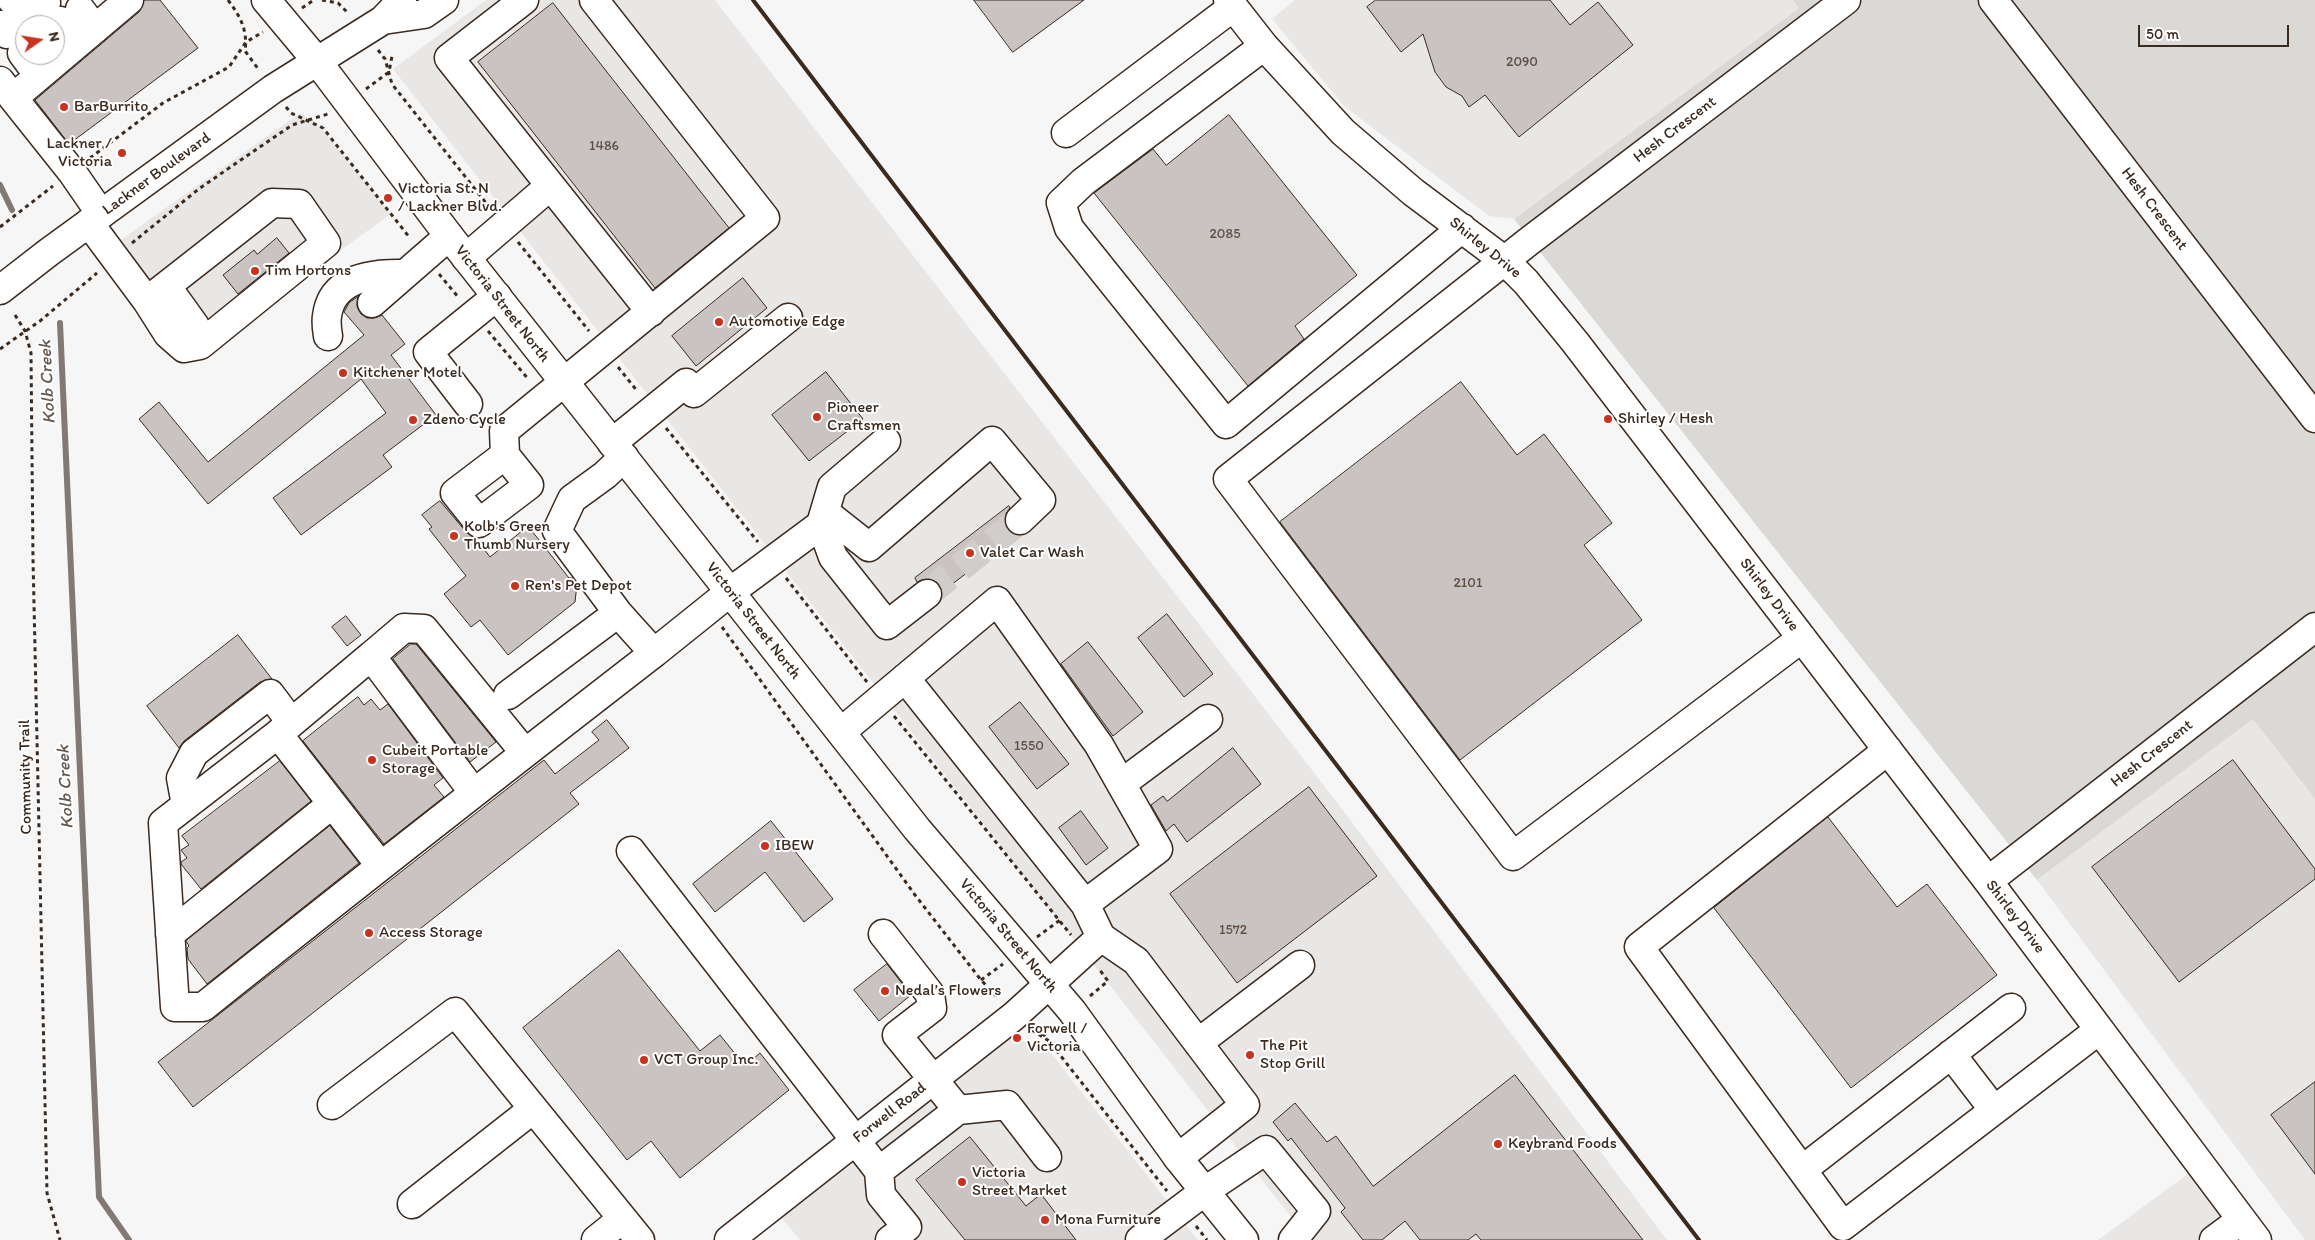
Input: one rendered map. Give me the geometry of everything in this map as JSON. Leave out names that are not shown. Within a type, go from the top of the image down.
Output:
[{"type":"street","name":"Victoria Street North","points":[[266,0],[317,61],[466,258],[917,829],[1072,1011],[1178,1158],[1244,1240]]},
{"type":"street","points":[[383,20],[402,0]]},
{"type":"street","points":[[383,20],[424,14],[444,0]]},
{"type":"street","points":[[524,0],[449,58],[651,312]]},
{"type":"street","points":[[505,455],[504,431],[765,218],[594,0]]},
{"type":"street","name":"Hesh Crescent","points":[[1802,638],[1513,856],[1228,479],[1505,261],[1846,0]]},
{"type":"street","name":"Hesh Crescent","points":[[1993,0],[2315,418]]},
{"type":"street","points":[[1066,133],[1231,3]]},
{"type":"street","name":"Shirley Drive","points":[[1231,3],[1264,46],[1343,132],[1413,192],[1505,261],[1526,282],[1988,881],[2249,1230]]},
{"type":"street","name":"Lackner Boulevard","points":[[0,290],[95,218],[273,89],[383,20]]},
{"type":"street","points":[[1264,46],[1083,182],[1061,203],[1069,228],[1226,424],[1462,228]]},
{"type":"street","points":[[27,65],[7,90],[72,172],[114,259],[195,326]]},
{"type":"street","points":[[466,258],[550,186]]},
{"type":"street","points":[[272,203],[299,204],[326,243],[200,345],[184,348],[168,334],[157,294],[272,203]]},
{"type":"street","points":[[372,303],[449,236]]},
{"type":"street","points":[[328,336],[327,315],[336,293],[356,279],[379,273],[405,274]]},
{"type":"street","points":[[468,404],[428,352],[497,296]]},
{"type":"street","points":[[654,653],[618,613],[557,531],[572,500],[605,475],[618,450],[686,383],[694,392],[788,318]]},
{"type":"street","points":[[886,441],[832,487],[826,520],[833,557],[887,625],[927,594]]},
{"type":"street","points":[[826,520],[869,547],[992,441],[1041,500],[1020,520]]},
{"type":"street","points":[[525,753],[424,629],[404,628],[284,728],[163,823],[174,1007],[203,1008],[380,865],[474,793],[654,653],[730,592],[826,520]]},
{"type":"street","points":[[841,732],[998,601],[1099,745],[1158,849],[1085,904]]},
{"type":"street","points":[[508,696],[618,613]]},
{"type":"street","name":"Hesh Crescent","points":[[1988,881],[2315,627]]},
{"type":"street","points":[[371,656],[474,793]]},
{"type":"street","points":[[905,678],[1085,904],[1100,937],[1136,961],[1245,1105],[1178,1158]]},
{"type":"street","points":[[186,805],[180,778],[194,752],[270,694],[284,728],[332,804],[380,865]]},
{"type":"street","points":[[1121,784],[1208,719]]},
{"type":"street","points":[[1888,750],[1639,948],[1843,1226],[2099,1030]]},
{"type":"street","points":[[170,934],[332,804]]},
{"type":"street","points":[[631,850],[879,1172],[881,1195],[907,1227],[890,1240]]},
{"type":"street","points":[[883,934],[930,994],[932,1008],[896,1036],[958,1110]]},
{"type":"street","name":"Forwell Road","points":[[729,1240],[1014,1016],[1100,937]]},
{"type":"street","points":[[1198,1043],[1300,965]]},
{"type":"street","points":[[1802,1170],[2011,1008]]},
{"type":"street","points":[[332,1105],[455,1012],[640,1240]]},
{"type":"street","points":[[1951,1054],[1994,1110]]},
{"type":"street","points":[[879,1172],[958,1110],[1007,1106],[1048,1157]]},
{"type":"street","points":[[412,1204],[533,1109]]},
{"type":"street","points":[[1140,1240],[1181,1208],[1266,1150],[1316,1211],[1293,1240]]},
{"type":"street","points":[[596,1240],[622,1219]]},
{"type":"street","points":[[2214,1240],[2249,1230]]},
{"type":"path","points":[[228,0],[243,22],[248,40],[245,51]]},
{"type":"path","points":[[322,0],[338,3],[342,6]]},
{"type":"path","points":[[0,227],[163,103],[229,67],[248,40]]},
{"type":"path","points":[[381,79],[389,72],[392,56]]},
{"type":"path","points":[[385,59],[392,84],[485,202]]},
{"type":"path","points":[[291,113],[323,128],[409,236]]},
{"type":"path","points":[[0,349],[40,322],[200,188],[292,125],[324,116]]},
{"type":"path","points":[[513,235],[588,330]]},
{"type":"path","name":"Victoria Street North","points":[[437,272],[459,298]]},
{"type":"path","name":"Community Trail","points":[[15,315],[25,331],[31,353],[33,558],[47,1193],[60,1240]]},
{"type":"path","name":"Victoria Street North","points":[[483,324],[530,381]]},
{"type":"path","points":[[613,361],[639,394]]},
{"type":"path","points":[[661,421],[759,544]]},
{"type":"path","points":[[786,578],[868,684]]},
{"type":"path","name":"Victoria Street North","points":[[727,633],[915,895],[982,980],[997,996]]},
{"type":"path","points":[[891,712],[1067,929]]},
{"type":"path","points":[[1048,929],[1060,920]]},
{"type":"path","points":[[1097,990],[1108,981],[1101,971]]},
{"type":"path","points":[[982,980],[993,972]]},
{"type":"path","points":[[1028,1029],[1044,1036],[1207,1240]]},
{"type":"path","points":[[1044,1036],[1051,1030]]},
{"type":"shaded area","points":[[486,0],[715,0],[1336,801],[1667,1240],[1309,1240],[393,69]]},
{"type":"shaded area","points":[[1295,0],[1793,0],[1799,8],[1514,219],[1489,216],[1345,107],[1272,19]]},
{"type":"shaded area","points":[[1793,0],[2315,0],[2315,799],[2253,719],[2037,880],[1514,219],[1799,8]]},
{"type":"shaded area","points":[[300,113],[317,123],[391,214],[183,363],[98,256]]},
{"type":"shaded area","points":[[2253,719],[2315,799],[2315,1240],[2305,1240],[2037,880]]},
{"type":"shaded area","points":[[1008,1038],[1046,1047],[1198,1240],[800,1240],[780,1216]]},
{"type":"shaded area","points":[[2189,1173],[2240,1240],[2098,1240]]},
{"type":"building","points":[[144,0],[160,0],[198,48],[69,144],[35,100],[139,12]]},
{"type":"building","points":[[974,0],[1084,0],[1013,52]]},
{"type":"building","points":[[1376,0],[1550,0],[1570,25],[1598,2],[1633,45],[1519,137],[1485,95],[1469,107],[1462,96],[1446,87],[1435,72],[1423,34],[1401,52],[1367,7]]},
{"type":"building","points":[[553,3],[729,228],[655,288],[478,62]]},
{"type":"building","points":[[1229,115],[1357,275],[1295,326],[1304,339],[1248,386],[1094,193],[1153,149],[1166,165]]},
{"type":"building","name":"Tim Hortons","points":[[277,238],[289,253],[238,294],[223,275],[254,250],[257,254]]},
{"type":"building","name":"Automotive Edge","points":[[743,278],[767,308],[696,366],[672,336]]},
{"type":"building","points":[[358,297],[357,306],[361,314],[367,318],[382,315],[405,344],[391,355],[436,415],[383,455],[392,467],[301,535],[273,498],[386,413],[361,379],[208,504],[139,419],[159,402],[208,462],[364,335],[344,312],[349,303]]},
{"type":"building","name":"Pioneer Craftsmen","points":[[826,372],[863,419],[809,461],[772,415]]},
{"type":"building","points":[[1461,382],[1517,455],[1544,434],[1612,523],[1584,545],[1642,620],[1460,760],[1280,522]]},
{"type":"building","name":"Ren's Pet Depot","points":[[440,501],[467,533],[476,538],[490,557],[528,526],[569,578],[573,578],[577,584],[575,602],[508,655],[480,620],[471,627],[444,594],[466,576],[429,529],[432,527],[422,515]]},
{"type":"building","name":"Valet Car Wash","points":[[1009,506],[1010,508],[1005,515],[1005,524],[1009,531],[1016,535],[942,592],[940,585],[933,580],[925,579],[917,582],[915,578]]},
{"type":"building","points":[[1167,614],[1213,674],[1184,697],[1138,638]]},
{"type":"building","points":[[346,616],[361,635],[347,646],[332,627]]},
{"type":"building","points":[[238,635],[272,679],[260,682],[184,741],[179,748],[147,706]]},
{"type":"building","points":[[1088,642],[1143,712],[1113,736],[1061,664]]},
{"type":"building","points":[[411,644],[416,644],[496,742],[470,762],[393,659]]},
{"type":"building","name":"Cubeit Portable Storage","points":[[358,697],[364,705],[371,699],[380,710],[388,704],[443,778],[434,785],[444,797],[384,844],[303,741]]},
{"type":"building","points":[[1020,702],[1069,764],[1037,789],[989,727]]},
{"type":"building","name":"Access Storage","points":[[607,720],[629,748],[570,793],[579,804],[193,1107],[158,1062],[544,760],[555,774],[599,740],[592,732]]},
{"type":"building","points":[[1233,748],[1261,784],[1187,842],[1174,824],[1166,831],[1151,805],[1163,796],[1167,801]]},
{"type":"building","points":[[2233,760],[2315,869],[2315,879],[2179,982],[2092,867]]},
{"type":"building","points":[[280,761],[311,801],[201,889],[181,864],[187,858],[181,850],[189,845],[182,836]]},
{"type":"building","points":[[1309,787],[1377,876],[1237,983],[1170,894]]},
{"type":"building","points":[[1081,811],[1108,848],[1086,865],[1059,828]]},
{"type":"building","points":[[1828,817],[1897,907],[1927,884],[1997,975],[1851,1088],[1714,908]]},
{"type":"building","name":"IBEW","points":[[771,821],[833,899],[804,922],[765,872],[715,912],[693,884]]},
{"type":"building","points":[[330,826],[359,863],[207,984],[188,959],[187,948],[189,946],[186,941]]},
{"type":"building","name":"VCT Group Inc.","points":[[619,950],[700,1051],[720,1035],[745,1066],[760,1053],[789,1090],[680,1178],[651,1141],[627,1160],[523,1028]]},
{"type":"building","name":"Nedal’s Flowers","points":[[887,964],[911,995],[879,1021],[854,990]]},
{"type":"building","name":"Keybrand Foods","points":[[1515,1075],[1643,1240],[1481,1240],[1476,1234],[1468,1240],[1420,1240],[1405,1221],[1382,1240],[1363,1240],[1341,1212],[1345,1208],[1291,1138],[1288,1141],[1273,1122],[1295,1103],[1327,1142],[1336,1136],[1373,1186]]},
{"type":"building","points":[[2315,1082],[2315,1174],[2271,1115]]},
{"type":"building","points":[[970,1137],[1026,1206],[1041,1194],[1076,1240],[965,1240],[916,1180]]},
{"type":"waterway","name":"Kolb Creek","points":[[0,185],[12,210]]},
{"type":"waterway","name":"Kolb Creek","points":[[60,323],[99,1197],[129,1240]]},
{"type":"tunnel","points":[[927,594],[1020,520]]},
{"type":"railway","points":[[753,0],[1699,1240]]},
{"type":"place","name":"BarBurrito","points":[[64,107]]},
{"type":"place","name":"Lackner / Victoria","points":[[122,153]]},
{"type":"place","name":"Victoria St. N / Lackner Blvd.","points":[[388,198]]},
{"type":"place","name":"Tim Hortons","points":[[255,271]]},
{"type":"place","name":"Automotive Edge","points":[[719,322]]},
{"type":"place","name":"Kitchener Motel","points":[[343,373]]},
{"type":"place","name":"Pioneer Craftsmen","points":[[817,417]]},
{"type":"place","name":"Shirley / Hesh","points":[[1608,419]]},
{"type":"place","name":"Zdeno Cycle","points":[[413,420]]},
{"type":"place","name":"Kolb's Green Thumb Nursery","points":[[454,536]]},
{"type":"place","name":"Valet Car Wash","points":[[970,553]]},
{"type":"place","name":"Ren's Pet Depot","points":[[515,586]]},
{"type":"place","name":"Cubeit Portable Storage","points":[[372,760]]},
{"type":"place","name":"IBEW","points":[[765,846]]},
{"type":"place","name":"Access Storage","points":[[369,933]]},
{"type":"place","name":"Nedal’s Flowers","points":[[885,991]]},
{"type":"place","name":"Forwell / Victoria","points":[[1017,1038]]},
{"type":"place","name":"The Pit Stop Grill","points":[[1250,1055]]},
{"type":"place","name":"VCT Group Inc.","points":[[644,1060]]},
{"type":"place","name":"Keybrand Foods","points":[[1498,1144]]},
{"type":"place","name":"Victoria Street Market","points":[[962,1182]]},
{"type":"place","name":"Mona Furniture","points":[[1045,1220]]}]
